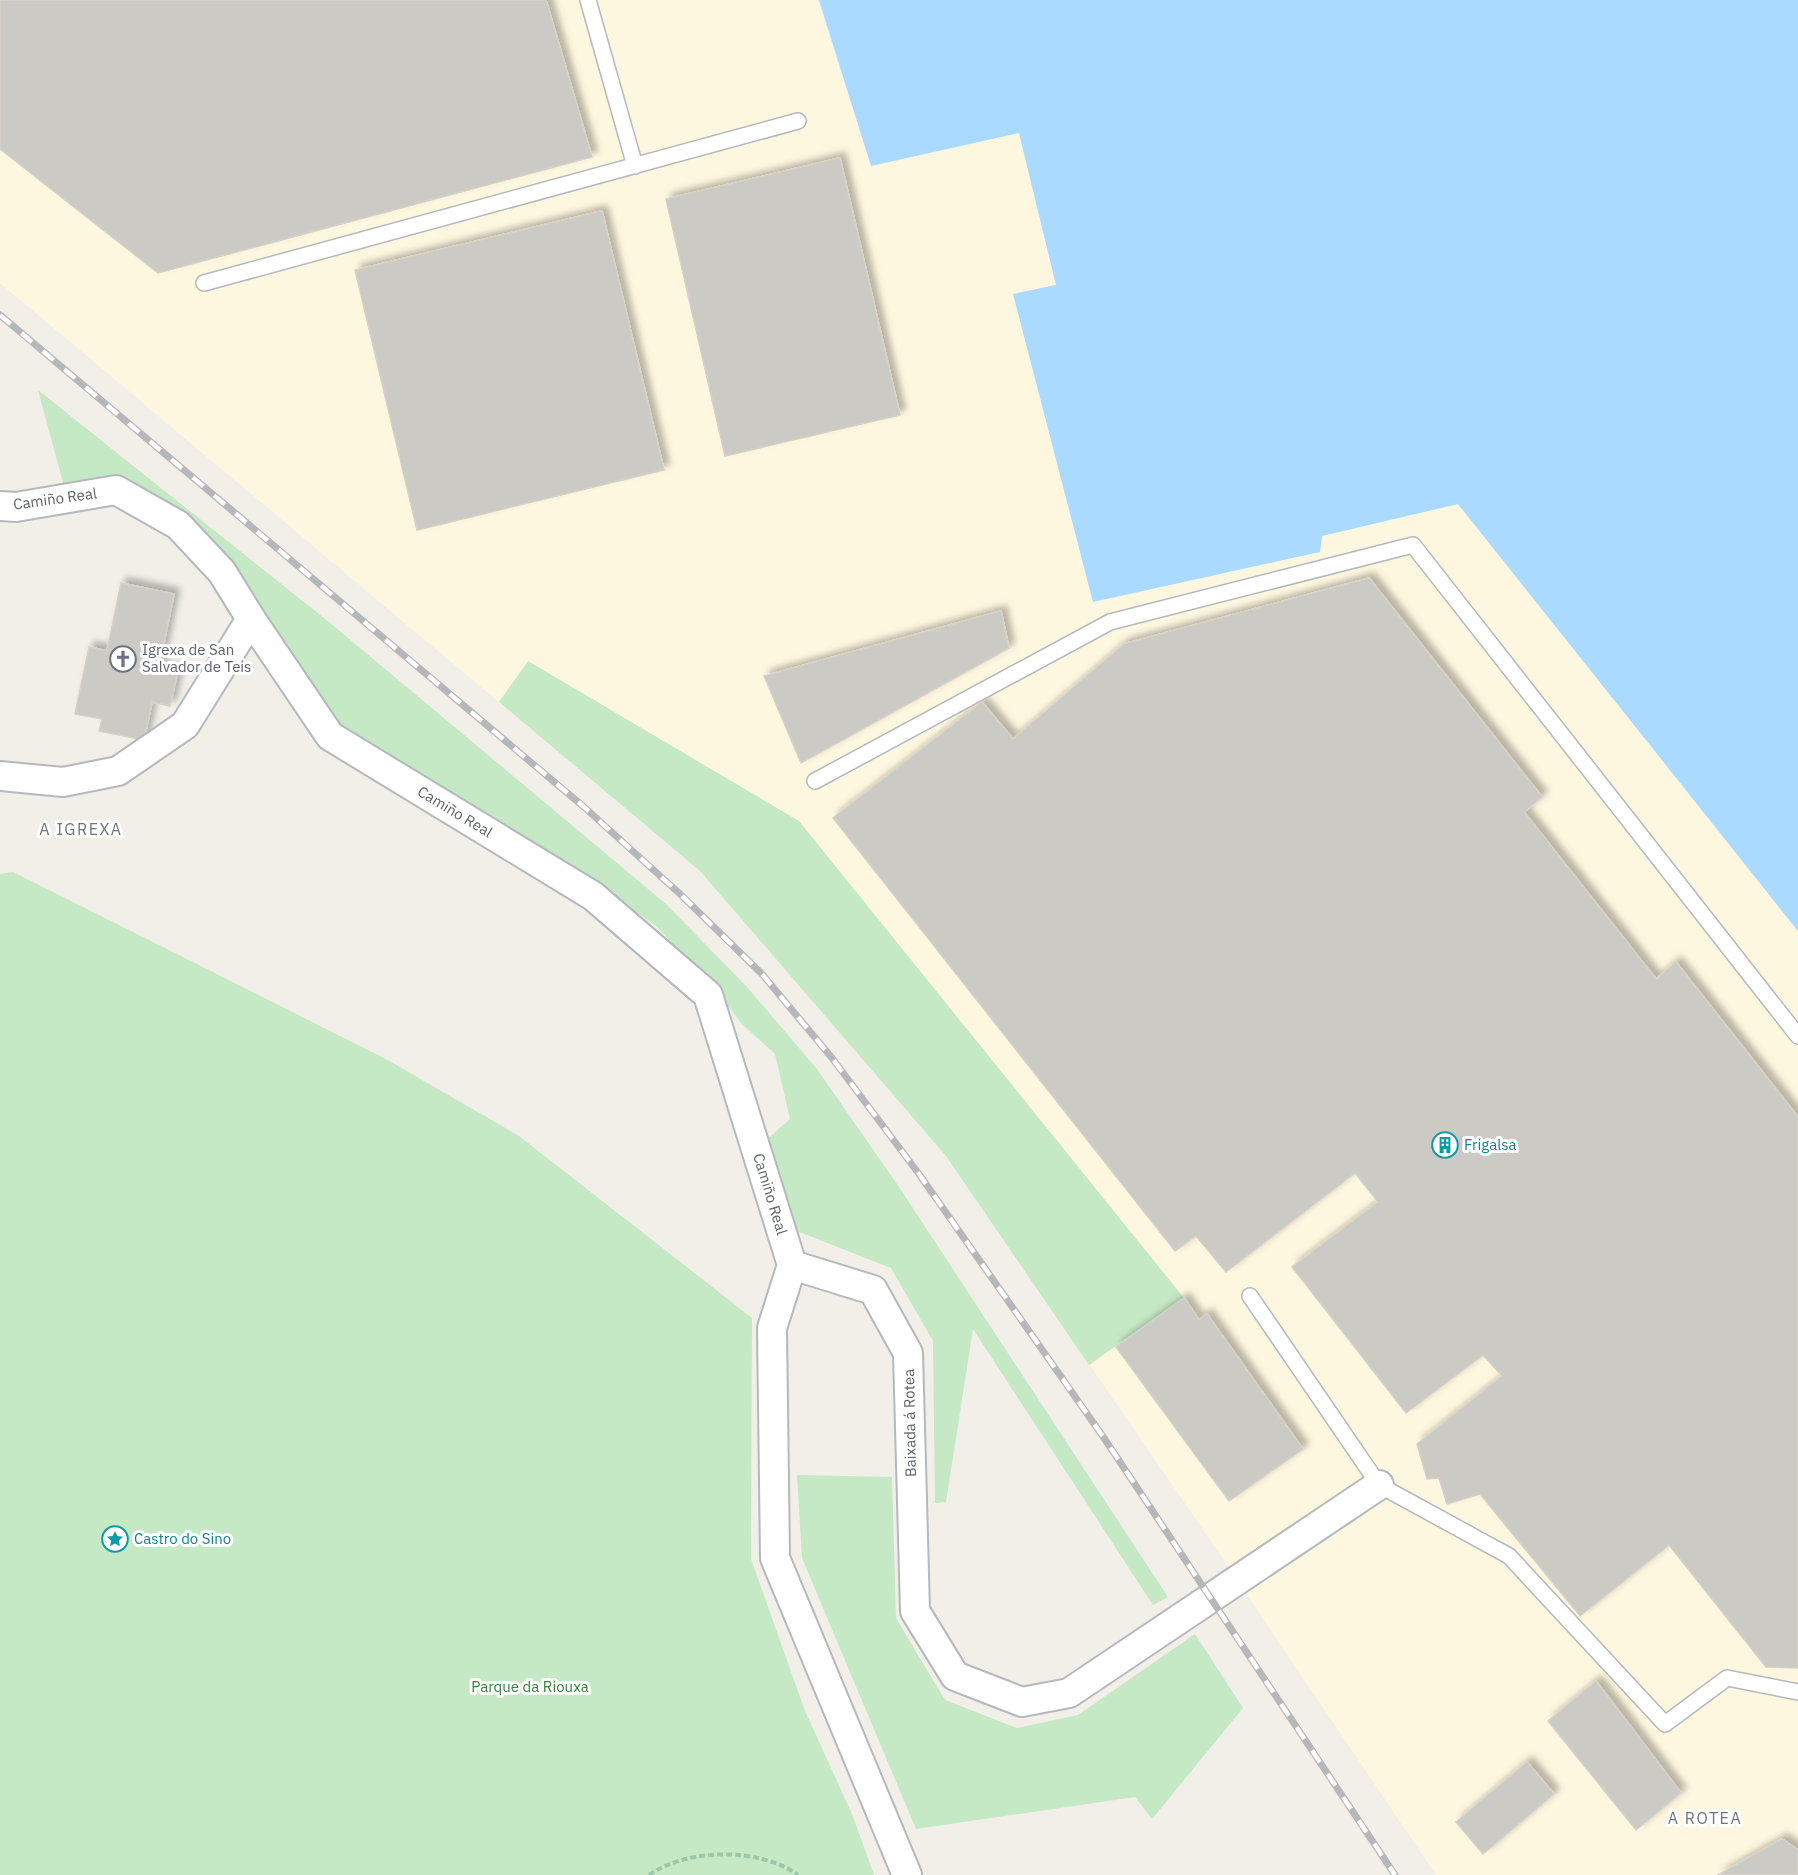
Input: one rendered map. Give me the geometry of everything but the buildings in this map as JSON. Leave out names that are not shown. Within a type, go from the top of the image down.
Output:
[{"type":"street","name":"Camiño Real","points":[[0,506],[16,507],[116,490],[178,525],[222,572],[330,736],[593,896],[708,995],[792,1265]]},
{"type":"street","points":[[0,776],[63,782],[118,771],[185,725],[251,619]]},
{"type":"street","points":[[792,1265],[772,1328],[775,1558],[907,1875]]},
{"type":"street","name":"Baixada á Rotea","points":[[792,1265],[873,1290],[908,1353],[915,1611],[955,1676],[1022,1702],[1070,1693],[1379,1485]]},
{"type":"lane","points":[[588,0],[635,166]]},
{"type":"lane","points":[[204,283],[798,121]]},
{"type":"lane","points":[[815,781],[1110,622],[1413,545],[1798,1036]]},
{"type":"lane","points":[[1250,1296],[1379,1485],[1509,1556],[1665,1724],[1727,1678],[1798,1692]]},
{"type":"path","points":[[649,1875],[658,1869],[702,1855],[747,1855],[790,1869],[798,1875]]},
{"type":"shaded area","points":[[0,0],[818,0],[871,166],[1019,132],[1056,285],[1013,294],[1320,552],[1321,536],[1458,504],[1798,928],[1798,1875],[1436,1875],[1206,1534],[946,1156],[700,871],[0,283]]},
{"type":"green space","points":[[38,390],[329,622],[666,904],[747,987],[817,1069],[899,1187],[1168,1597],[1153,1605],[973,1329],[946,1502],[935,1503],[933,1341],[891,1268],[797,1231],[763,1143],[790,1119],[775,1054],[741,1023],[718,992],[656,926],[602,888],[337,725],[186,519],[65,490]]},
{"type":"green space","points":[[528,661],[799,821],[1184,1298],[1089,1365],[946,1156],[700,871],[499,702]]},
{"type":"green space","name":"Parque da Riouxa","points":[[13,872],[386,1059],[519,1136],[752,1318],[751,1559],[805,1711],[852,1814],[874,1875],[0,1875],[0,874]]},
{"type":"green space","points":[[797,1475],[892,1477],[896,1618],[945,1700],[1017,1728],[1078,1715],[1195,1634],[1243,1708],[1152,1819],[1135,1797],[916,1829],[802,1558]]},
{"type":"water","points":[[819,0],[1798,0],[1798,931],[1458,504],[1322,536],[1320,552],[1093,602],[1013,294],[1056,285],[1019,133],[871,166]]},
{"type":"railway","points":[[0,315],[584,807],[679,893],[762,974],[832,1058],[919,1174],[1104,1438],[1395,1875]]},
{"type":"place","name":"Igrexa de San Salvador de Teis","points":[[123,659]]},
{"type":"place","name":"Frigalsa","points":[[1445,1145]]},
{"type":"place","name":"Castro do Sino","points":[[115,1539]]},
{"type":"district","name":"A IGREXA","points":[[81,829]]},
{"type":"district","name":"A ROTEA","points":[[1705,1818]]}]
